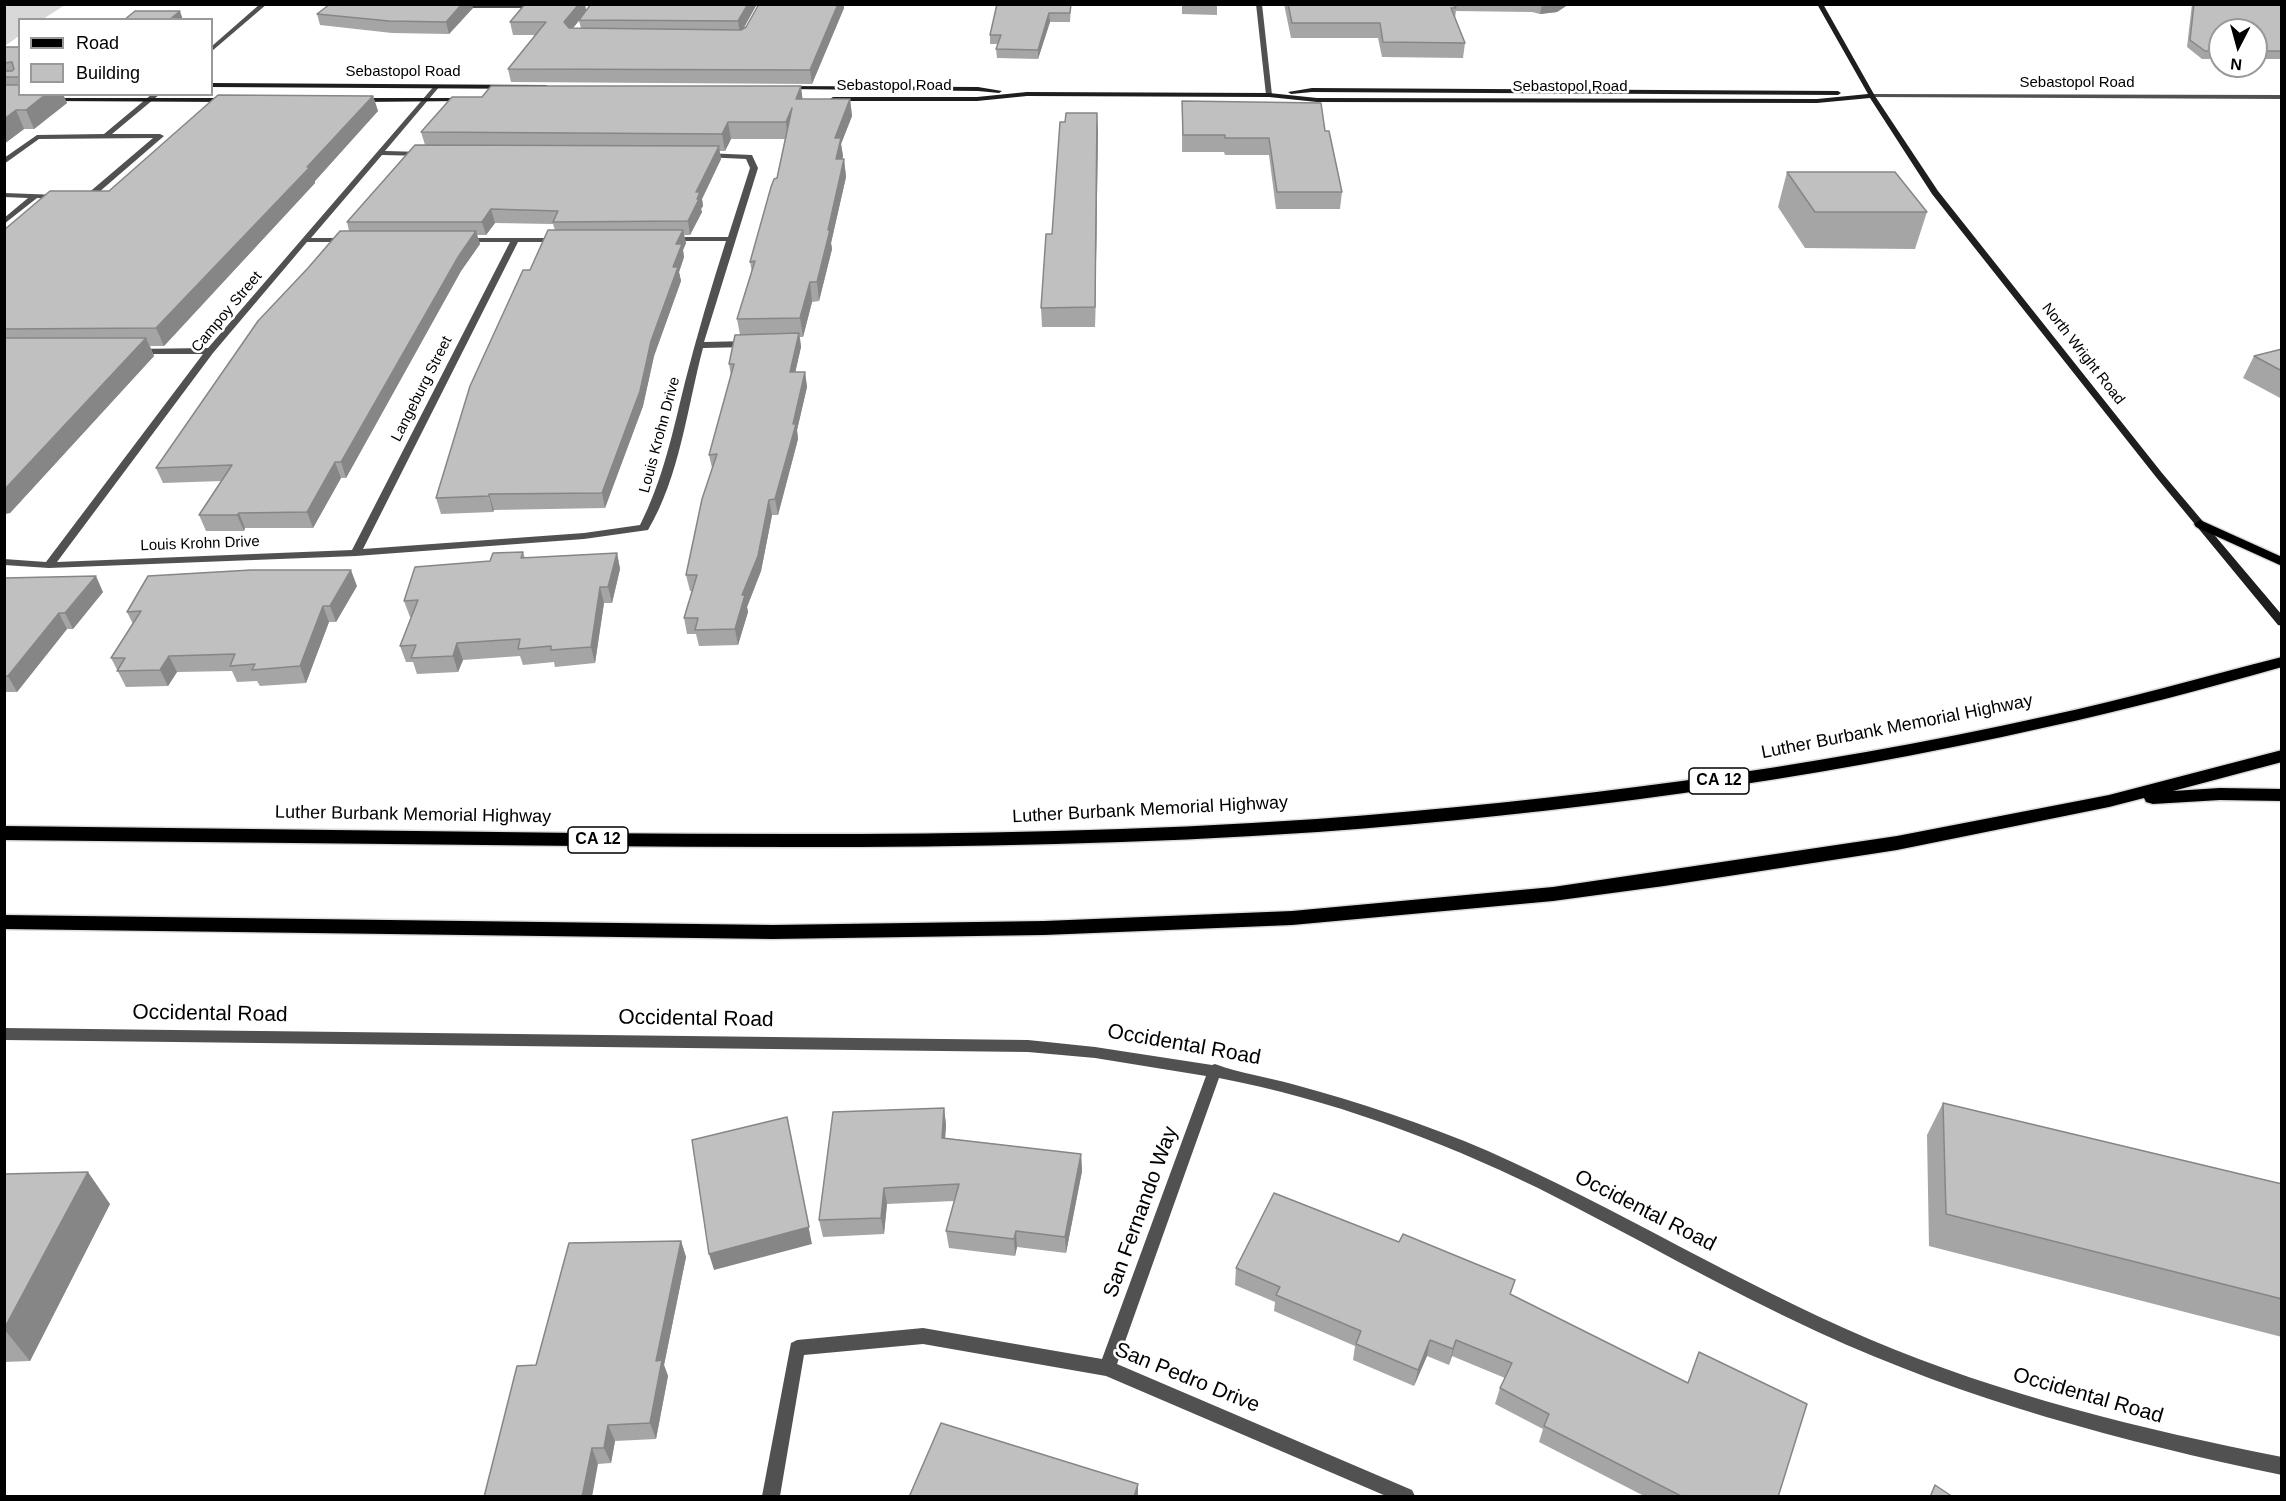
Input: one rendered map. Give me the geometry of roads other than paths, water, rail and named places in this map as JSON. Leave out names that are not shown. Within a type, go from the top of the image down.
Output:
[{"type":"highway","name":"Luther Burbank Memorial Highway","points":[[4,833],[837,842],[1063,838],[1316,825],[1559,802],[1774,773],[1885,754],[2072,716],[2151,698],[2282,662]]},
{"type":"highway","points":[[4,922],[796,932],[1044,928],[1292,918],[1553,894],[1897,843],[2109,801],[2282,756]]},
{"type":"highway","points":[[2109,801],[2220,794],[2282,795]]},
{"type":"main road","name":"North Wright Road","points":[[1820,4],[1872,96],[1935,192],[2282,623]]},
{"type":"main road","name":"Sebastopol Road","points":[[213,85],[557,87]]},
{"type":"main road","name":"Sebastopol Road","points":[[779,88],[978,89],[1027,94],[1269,95],[1317,100],[1793,101],[1872,96]]},
{"type":"main road","name":"Sebastopol Road","points":[[826,99],[977,99],[1027,94]]},
{"type":"main road","points":[[38,99],[154,97],[235,100]]},
{"type":"main road","name":"Sebastopol Road","points":[[353,100],[470,100]]},
{"type":"main road","points":[[2200,524],[2282,562]]},
{"type":"street","points":[[213,47],[264,4]]},
{"type":"street","points":[[1259,4],[1269,95]]},
{"type":"street","points":[[443,6],[549,6]]},
{"type":"street","name":"Campoy Street","points":[[49,565],[210,351],[436,86]]},
{"type":"street","name":"Sebastopol Road","points":[[1872,96],[2282,97]]},
{"type":"street","points":[[107,135],[154,97]]},
{"type":"street","points":[[4,162],[37,137],[160,136],[88,197],[78,197]]},
{"type":"street","points":[[379,153],[428,154]]},
{"type":"street","name":"Louis Krohn Drive","points":[[4,562],[49,565],[356,553],[584,536],[644,528],[658,502],[699,345],[730,239],[754,168],[749,157],[696,155]]},
{"type":"street","points":[[4,195],[67,197]]},
{"type":"street","points":[[4,222],[35,196]]},
{"type":"street","points":[[663,239],[730,239]]},
{"type":"street","points":[[307,240],[355,240]]},
{"type":"street","points":[[458,240],[572,240]]},
{"type":"street","name":"Langeburg Street","points":[[356,553],[515,240]]},
{"type":"street","points":[[699,345],[760,343]]},
{"type":"street","points":[[124,351],[210,351]]},
{"type":"street","name":"Occidental Road","points":[[4,1034],[1028,1046],[1122,1055],[1215,1070],[1311,1093],[1429,1134],[1539,1182],[1813,1322],[1923,1368],[1979,1388],[2100,1424],[2215,1453],[2282,1466]]},
{"type":"street","name":"San Fernando Way","points":[[1107,1368],[1215,1070]]},
{"type":"street","name":"San Pedro Drive","points":[[771,1497],[796,1347],[923,1336],[1107,1368],[1406,1497]]}]
